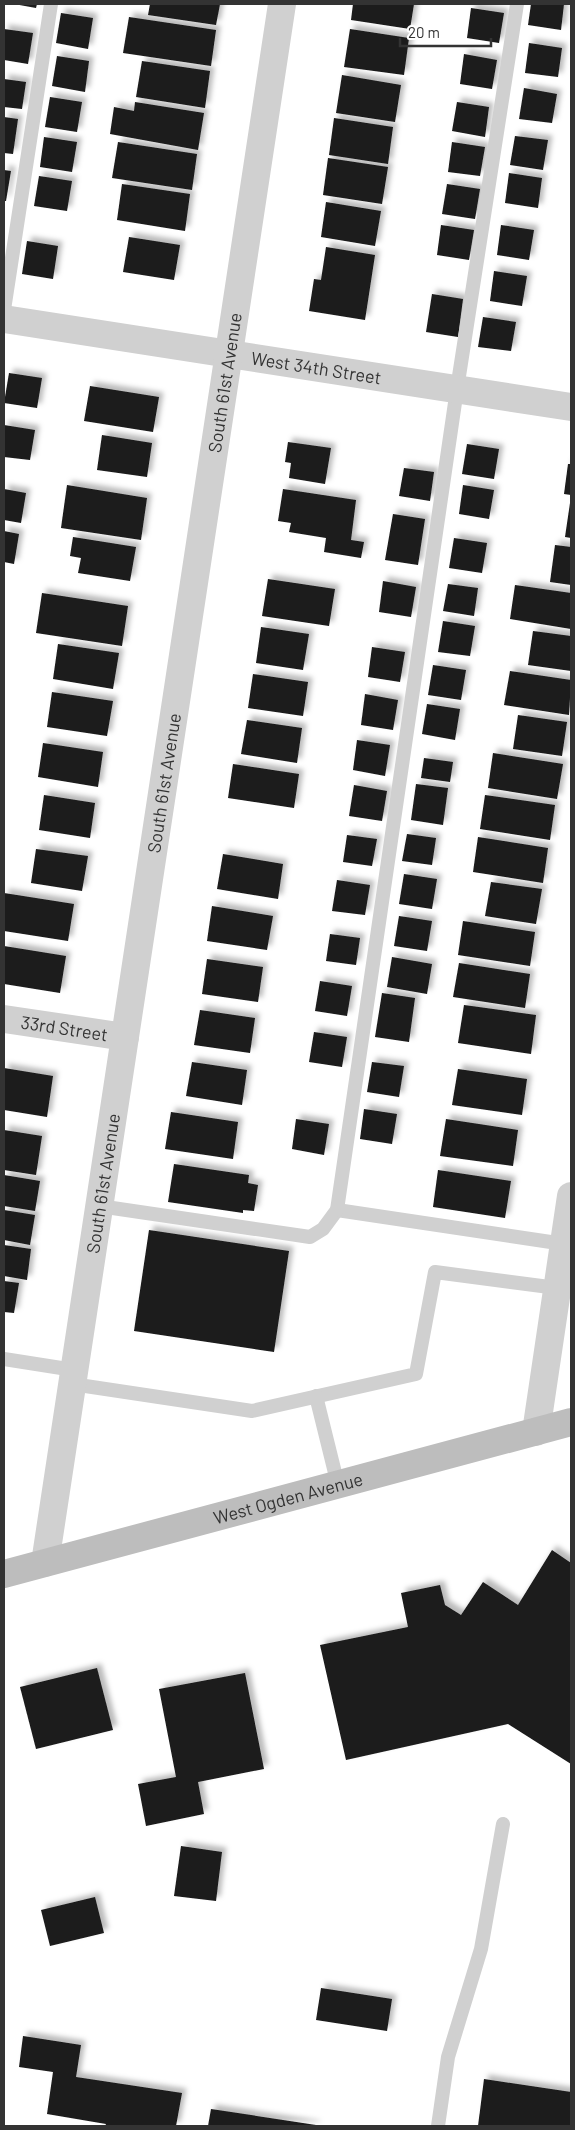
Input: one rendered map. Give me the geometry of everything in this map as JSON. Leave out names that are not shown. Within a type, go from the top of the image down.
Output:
[{"type":"main road","name":"West Ogden Avenue","points":[[4,1574],[571,1422]]},
{"type":"street","name":"South 61st Avenue","points":[[45,1563],[282,4]]},
{"type":"street","name":"West 34th Street","points":[[4,318],[571,407]]},
{"type":"street","name":"33rd Street","points":[[4,1018],[125,1037]]},
{"type":"street","points":[[536,1432],[571,1196]]},
{"type":"lane","points":[[4,310],[51,4]]},
{"type":"lane","points":[[99,1206],[310,1237],[323,1229],[337,1210],[457,389],[517,4]]},
{"type":"lane","points":[[337,1210],[564,1244]]},
{"type":"lane","points":[[4,1358],[73,1377],[252,1411],[416,1374],[435,1272],[558,1288]]},
{"type":"lane","points":[[316,1396],[338,1485]]},
{"type":"lane","points":[[438,2126],[448,2056],[480,1949],[502,1824]]},
{"type":"building","points":[[14,4],[37,4],[36,8]]},
{"type":"building","points":[[150,4],[220,4],[216,25],[148,15]]},
{"type":"building","points":[[353,4],[414,4],[410,29],[351,20]]},
{"type":"building","points":[[531,4],[564,4],[561,30],[528,25]]},
{"type":"building","points":[[471,8],[504,13],[499,43],[467,38]]},
{"type":"building","points":[[61,13],[93,18],[88,49],[56,43]]},
{"type":"building","points":[[129,17],[216,30],[211,66],[123,53]]},
{"type":"building","points":[[4,29],[33,33],[28,64],[4,60]]},
{"type":"building","points":[[350,29],[409,38],[404,75],[344,67]]},
{"type":"building","points":[[529,43],[562,48],[558,77],[525,73]]},
{"type":"building","points":[[464,54],[497,60],[492,89],[460,84]]},
{"type":"building","points":[[57,56],[89,61],[85,92],[52,86]]},
{"type":"building","points":[[142,61],[210,71],[205,108],[136,97]]},
{"type":"building","points":[[342,75],[401,85],[395,122],[336,113]]},
{"type":"building","points":[[4,79],[26,82],[22,109],[4,107]]},
{"type":"building","points":[[524,88],[557,94],[552,123],[519,119]]},
{"type":"building","points":[[50,97],[82,102],[77,132],[45,127]]},
{"type":"building","points":[[135,102],[204,113],[198,150],[110,134],[114,107],[134,111]]},
{"type":"building","points":[[457,102],[489,107],[485,137],[452,131]]},
{"type":"building","points":[[4,117],[18,119],[13,154],[4,153]]},
{"type":"building","points":[[334,118],[393,127],[388,164],[329,155]]},
{"type":"building","points":[[515,136],[548,140],[543,170],[510,165]]},
{"type":"building","points":[[44,137],[77,142],[72,172],[40,167]]},
{"type":"building","points":[[118,142],[197,154],[192,190],[112,178]]},
{"type":"building","points":[[452,142],[485,147],[480,176],[448,172]]},
{"type":"building","points":[[328,158],[388,167],[382,204],[323,195]]},
{"type":"building","points":[[4,170],[11,171],[6,201],[4,201]]},
{"type":"building","points":[[509,173],[542,178],[538,208],[505,203]]},
{"type":"building","points":[[39,176],[72,181],[67,211],[34,206]]},
{"type":"building","points":[[122,184],[190,194],[185,231],[117,220]]},
{"type":"building","points":[[447,184],[480,189],[475,219],[442,214]]},
{"type":"building","points":[[326,202],[381,211],[375,246],[321,237]]},
{"type":"building","points":[[441,225],[474,230],[469,260],[437,255]]},
{"type":"building","points":[[501,225],[534,230],[529,260],[497,255]]},
{"type":"building","points":[[129,237],[180,245],[174,280],[123,272]]},
{"type":"building","points":[[27,241],[58,246],[53,279],[22,274]]},
{"type":"building","points":[[326,247],[375,255],[365,320],[309,311],[314,279],[321,280]]},
{"type":"building","points":[[494,271],[527,276],[522,306],[490,301]]},
{"type":"building","points":[[432,294],[463,299],[458,337],[426,332]]},
{"type":"building","points":[[483,317],[516,322],[511,351],[478,347]]},
{"type":"building","points":[[9,373],[42,378],[37,408],[4,403]]},
{"type":"building","points":[[90,386],[159,397],[153,432],[84,421]]},
{"type":"building","points":[[4,425],[35,430],[30,460],[4,457]]},
{"type":"building","points":[[102,435],[152,443],[147,477],[97,470]]},
{"type":"building","points":[[288,442],[331,448],[325,484],[289,478],[291,463],[285,462]]},
{"type":"building","points":[[467,444],[499,449],[494,479],[462,474]]},
{"type":"building","points":[[568,464],[571,464],[571,495],[564,494]]},
{"type":"building","points":[[404,468],[434,472],[430,501],[399,496]]},
{"type":"building","points":[[67,485],[147,498],[141,540],[61,528]]},
{"type":"building","points":[[463,485],[494,490],[489,519],[459,514]]},
{"type":"building","points":[[4,489],[26,493],[21,523],[4,520]]},
{"type":"building","points":[[283,489],[356,500],[351,540],[364,542],[361,558],[324,552],[326,538],[289,532],[291,523],[278,521]]},
{"type":"building","points":[[571,503],[571,538],[565,537]]},
{"type":"building","points":[[393,514],[425,519],[418,565],[385,560]]},
{"type":"building","points":[[4,531],[19,534],[14,564],[4,562]]},
{"type":"building","points":[[73,537],[136,547],[130,581],[78,573],[81,558],[70,556]]},
{"type":"building","points":[[454,538],[487,543],[482,573],[449,568]]},
{"type":"building","points":[[555,545],[571,547],[571,585],[550,582]]},
{"type":"building","points":[[268,579],[335,589],[329,626],[262,616]]},
{"type":"building","points":[[383,581],[416,587],[411,617],[379,612]]},
{"type":"building","points":[[448,584],[478,588],[474,616],[443,611]]},
{"type":"building","points":[[515,585],[571,593],[571,629],[510,619]]},
{"type":"building","points":[[42,593],[128,606],[122,646],[36,633]]},
{"type":"building","points":[[443,621],[475,626],[470,656],[438,652]]},
{"type":"building","points":[[261,627],[309,634],[303,670],[256,663]]},
{"type":"building","points":[[533,631],[571,636],[571,671],[528,665]]},
{"type":"building","points":[[58,644],[119,653],[113,689],[53,679]]},
{"type":"building","points":[[372,647],[405,652],[400,682],[368,677]]},
{"type":"building","points":[[433,665],[466,670],[461,700],[428,695]]},
{"type":"building","points":[[510,671],[571,680],[569,715],[504,705]]},
{"type":"building","points":[[253,674],[308,682],[303,716],[248,708]]},
{"type":"building","points":[[52,692],[113,701],[107,736],[47,727]]},
{"type":"building","points":[[365,694],[398,700],[393,730],[361,725]]},
{"type":"building","points":[[427,704],[460,709],[455,740],[422,734]]},
{"type":"building","points":[[518,715],[567,722],[562,756],[513,749]]},
{"type":"building","points":[[247,720],[302,728],[297,763],[241,754]]},
{"type":"building","points":[[357,740],[390,745],[385,776],[353,770]]},
{"type":"building","points":[[43,743],[103,752],[98,787],[38,777]]},
{"type":"building","points":[[493,753],[563,764],[557,799],[488,788]]},
{"type":"building","points":[[424,758],[453,762],[450,782],[421,778]]},
{"type":"building","points":[[233,764],[299,774],[294,808],[228,798]]},
{"type":"building","points":[[416,784],[448,788],[443,825],[411,820]]},
{"type":"building","points":[[354,785],[387,791],[382,821],[349,816]]},
{"type":"building","points":[[44,795],[95,803],[90,838],[39,830]]},
{"type":"building","points":[[485,795],[555,805],[550,840],[480,829]]},
{"type":"building","points":[[407,834],[436,838],[432,865],[402,861]]},
{"type":"building","points":[[347,835],[377,839],[372,866],[343,862]]},
{"type":"building","points":[[478,837],[548,848],[543,883],[473,872]]},
{"type":"building","points":[[36,849],[88,856],[82,891],[31,883]]},
{"type":"building","points":[[223,854],[283,864],[278,899],[217,889]]},
{"type":"building","points":[[404,874],[437,879],[432,909],[399,904]]},
{"type":"building","points":[[337,880],[370,885],[365,915],[332,911]]},
{"type":"building","points":[[491,882],[542,889],[536,924],[485,916]]},
{"type":"building","points":[[4,893],[74,904],[68,941],[4,931]]},
{"type":"building","points":[[212,906],[273,916],[267,950],[207,941]]},
{"type":"building","points":[[399,916],[432,921],[427,951],[394,946]]},
{"type":"building","points":[[463,921],[535,932],[530,966],[458,955]]},
{"type":"building","points":[[330,934],[360,938],[356,965],[326,961]]},
{"type":"building","points":[[4,946],[66,956],[60,993],[4,984]]},
{"type":"building","points":[[392,957],[432,964],[427,994],[387,987]]},
{"type":"building","points":[[207,959],[263,967],[258,1002],[202,994]]},
{"type":"building","points":[[459,963],[530,974],[525,1008],[453,997]]},
{"type":"building","points":[[320,981],[352,986],[347,1016],[315,1011]]},
{"type":"building","points":[[382,993],[415,998],[409,1042],[375,1037]]},
{"type":"building","points":[[464,1005],[536,1015],[531,1054],[458,1043]]},
{"type":"building","points":[[200,1010],[255,1018],[250,1053],[194,1045]]},
{"type":"building","points":[[314,1032],[347,1037],[342,1067],[309,1062]]},
{"type":"building","points":[[192,1062],[247,1070],[242,1105],[186,1096]]},
{"type":"building","points":[[372,1062],[404,1066],[399,1097],[367,1092]]},
{"type":"building","points":[[4,1068],[53,1076],[47,1117],[4,1110]]},
{"type":"building","points":[[458,1069],[527,1079],[522,1115],[452,1105]]},
{"type":"building","points":[[364,1109],[397,1114],[392,1144],[360,1139]]},
{"type":"building","points":[[171,1112],[238,1122],[233,1159],[165,1149]]},
{"type":"building","points":[[296,1119],[329,1124],[324,1155],[292,1149]]},
{"type":"building","points":[[446,1119],[518,1130],[513,1166],[440,1156]]},
{"type":"building","points":[[4,1130],[42,1136],[36,1175],[4,1170]]},
{"type":"building","points":[[174,1164],[249,1175],[248,1183],[258,1185],[254,1211],[243,1210],[243,1213],[168,1202]]},
{"type":"building","points":[[438,1170],[511,1181],[505,1218],[433,1207]]},
{"type":"building","points":[[4,1175],[40,1181],[35,1211],[4,1206]]},
{"type":"building","points":[[4,1210],[35,1215],[30,1245],[4,1240]]},
{"type":"building","points":[[149,1230],[289,1251],[274,1352],[134,1331]]},
{"type":"building","points":[[4,1245],[31,1249],[27,1280],[4,1276]]},
{"type":"building","points":[[4,1281],[19,1283],[14,1313],[4,1312]]},
{"type":"building","points":[[552,1550],[571,1563],[571,1764],[508,1724],[346,1760],[320,1645],[408,1627],[401,1593],[440,1585],[445,1605],[461,1615],[483,1582],[518,1605]]},
{"type":"building","points":[[97,1668],[113,1730],[36,1749],[20,1687]]},
{"type":"building","points":[[245,1673],[264,1769],[198,1782],[204,1814],[146,1826],[138,1784],[176,1777],[159,1689]]},
{"type":"building","points":[[181,1846],[222,1852],[216,1901],[174,1896]]},
{"type":"building","points":[[95,1897],[104,1933],[50,1946],[41,1910]]},
{"type":"building","points":[[321,1988],[392,1999],[387,2031],[316,2020]]},
{"type":"building","points":[[23,2036],[81,2045],[76,2077],[182,2093],[176,2126],[105,2126],[106,2124],[47,2114],[53,2072],[19,2067]]},
{"type":"building","points":[[484,2079],[571,2092],[571,2126],[478,2126]]},
{"type":"building","points":[[211,2109],[316,2125],[316,2126],[208,2126]]}]
